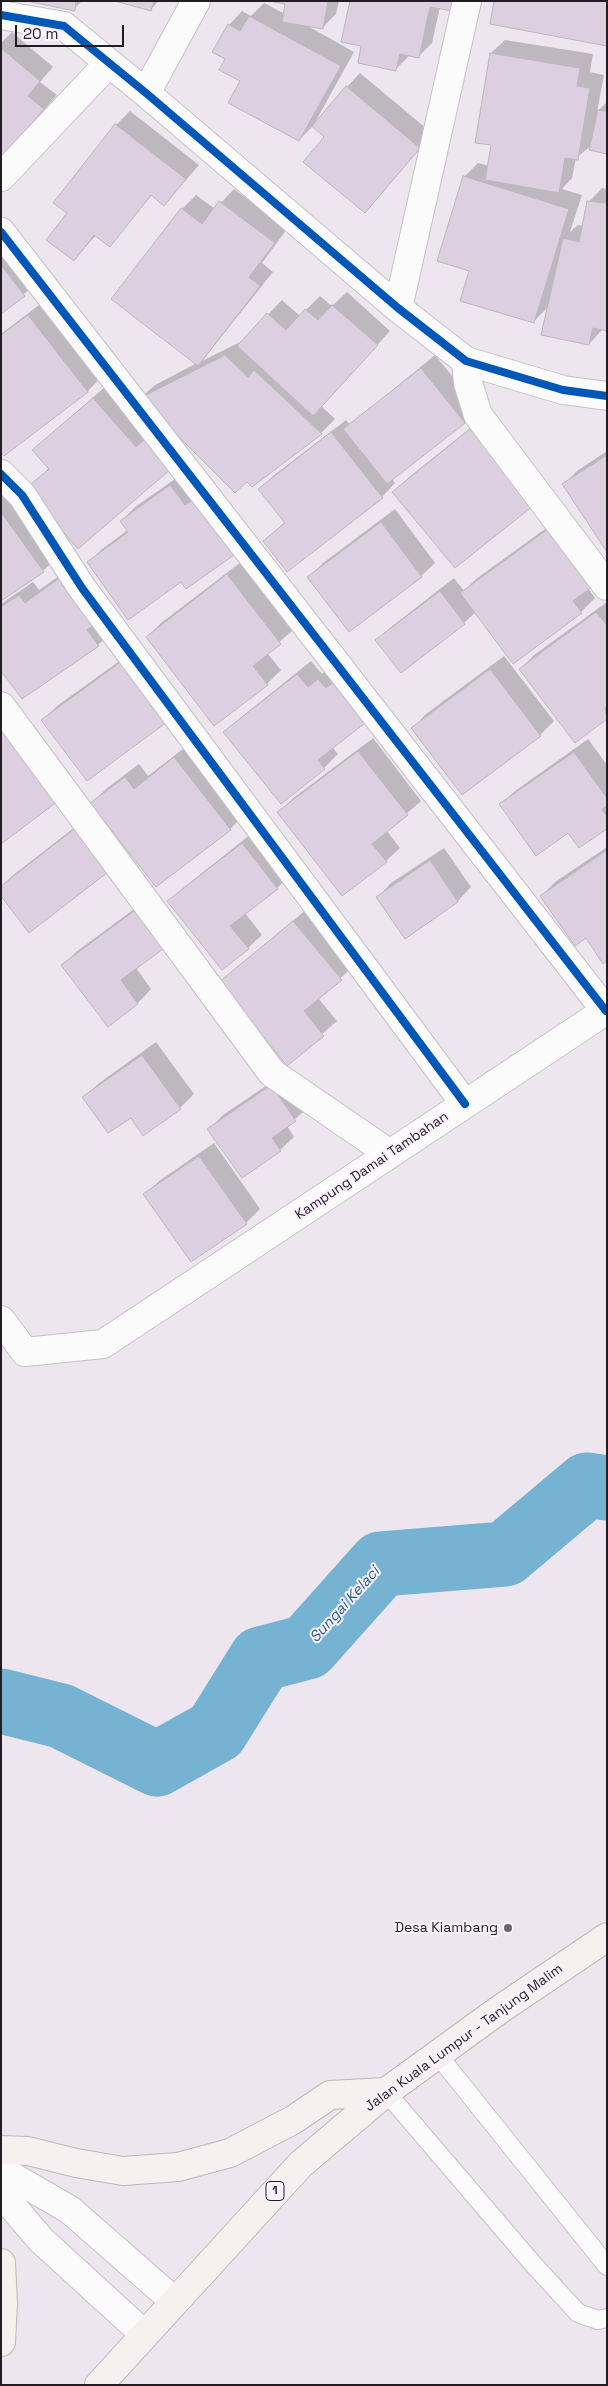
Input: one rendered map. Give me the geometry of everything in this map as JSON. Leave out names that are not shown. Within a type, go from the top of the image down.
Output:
[{"type":"main road","name":"Jalan Kuala Lumpur - Tanjung Malim","points":[[99,2385],[301,2164],[386,2092],[437,2054],[607,1937]]},
{"type":"main road","points":[[1,2150],[28,2151],[76,2163],[123,2171],[178,2166],[230,2153],[293,2120],[330,2095],[386,2092]]},
{"type":"main road","points":[[1,2263],[4,2304],[1,2342]]},
{"type":"street","points":[[146,93],[196,1]]},
{"type":"street","points":[[398,308],[467,1]]},
{"type":"street","points":[[1,15],[64,26],[108,64],[146,93],[398,308],[466,361],[563,390],[607,396]]},
{"type":"street","points":[[1,177],[108,64]]},
{"type":"street","points":[[1,232],[606,1011]]},
{"type":"street","points":[[466,361],[468,383],[478,415],[607,586]]},
{"type":"street","points":[[1,474],[22,495],[82,588],[464,1104]]},
{"type":"street","points":[[1,706],[272,1073],[390,1154]]},
{"type":"street","name":"Kampung Damai Tambahan","points":[[1,1320],[25,1352],[103,1344],[606,1011]]},
{"type":"street","points":[[1,2170],[70,2210],[174,2301]]},
{"type":"street","points":[[1,2193],[41,2240],[144,2334]]},
{"type":"lane","points":[[437,2054],[607,2266]]},
{"type":"lane","points":[[386,2092],[578,2314],[598,2320],[607,2318]]},
{"type":"building","points":[[26,1],[76,1],[75,11]]},
{"type":"building","points":[[115,1],[154,1],[151,11]]},
{"type":"building","points":[[269,1],[328,1],[323,29],[282,22],[285,4]]},
{"type":"building","points":[[350,1],[455,1],[452,11],[430,7],[419,58],[400,54],[396,71],[358,63],[361,46],[341,42]]},
{"type":"building","points":[[494,1],[607,1],[607,46],[490,24]]},
{"type":"building","points":[[249,16],[341,66],[299,141],[228,103],[240,81],[219,70],[225,59],[212,52],[228,24],[240,31]]},
{"type":"building","points":[[1,48],[40,81],[28,96],[44,109],[1,159]]},
{"type":"building","points":[[490,53],[580,68],[577,86],[590,88],[578,160],[565,158],[559,193],[485,180],[491,145],[475,143]]},
{"type":"building","points":[[346,86],[420,148],[365,213],[303,162],[324,137],[312,126]]},
{"type":"building","points":[[598,110],[607,111],[607,154],[589,150]]},
{"type":"building","points":[[115,124],[186,179],[164,206],[151,195],[110,247],[94,235],[74,261],[46,240],[67,213],[53,203]]},
{"type":"building","points":[[463,176],[569,209],[534,323],[460,301],[469,271],[437,261]]},
{"type":"building","points":[[219,201],[275,243],[249,277],[260,286],[198,366],[111,299],[181,208],[202,224]]},
{"type":"building","points":[[587,201],[607,203],[607,331],[593,328],[589,345],[541,335],[563,238],[579,242]]},
{"type":"building","points":[[1,265],[25,296],[1,314]]},
{"type":"building","points":[[332,305],[378,345],[313,416],[237,346],[267,313],[286,330],[305,309],[318,320]]},
{"type":"building","points":[[28,315],[88,392],[4,456],[1,453],[1,335]]},
{"type":"building","points":[[225,355],[248,377],[254,370],[322,434],[252,487],[247,482],[235,493],[140,398]]},
{"type":"building","points":[[421,368],[465,423],[387,484],[343,429]]},
{"type":"building","points":[[93,398],[136,447],[146,438],[172,468],[78,549],[25,489],[49,469],[32,450]]},
{"type":"building","points":[[470,429],[533,506],[455,568],[392,492]]},
{"type":"building","points":[[331,432],[383,498],[287,572],[263,541],[285,523],[258,489]]},
{"type":"building","points":[[607,455],[607,552],[562,484]]},
{"type":"building","points":[[170,485],[185,505],[194,499],[234,555],[186,589],[181,582],[128,620],[87,562],[128,532],[120,521]]},
{"type":"building","points":[[1,512],[44,572],[1,601]]},
{"type":"building","points":[[381,522],[422,577],[349,632],[307,577]]},
{"type":"building","points":[[548,529],[592,587],[573,601],[582,613],[513,664],[460,593]]},
{"type":"building","points":[[65,574],[98,622],[87,630],[99,646],[22,699],[1,671],[1,607],[19,595],[25,603]]},
{"type":"building","points":[[227,574],[281,644],[253,666],[268,685],[214,726],[146,637]]},
{"type":"building","points":[[440,591],[465,624],[401,673],[375,640]]},
{"type":"building","points":[[596,612],[607,625],[607,707],[605,708],[607,719],[575,743],[519,669]]},
{"type":"building","points":[[122,661],[167,722],[87,781],[41,720]]},
{"type":"building","points":[[490,669],[541,736],[462,795],[411,728]]},
{"type":"building","points":[[297,674],[308,687],[318,679],[326,688],[338,679],[370,719],[318,760],[325,769],[281,804],[223,732]]},
{"type":"building","points":[[4,730],[58,801],[1,844],[1,732]]},
{"type":"building","points":[[358,751],[408,815],[372,844],[387,862],[342,896],[277,812]]},
{"type":"building","points":[[574,752],[607,798],[607,806],[602,809],[607,816],[607,829],[579,848],[568,833],[536,856],[499,804]]},
{"type":"building","points":[[174,757],[231,830],[156,887],[90,803],[125,777],[134,789]]},
{"type":"building","points":[[78,826],[112,869],[29,933],[1,896],[1,886]]},
{"type":"building","points":[[242,843],[278,889],[230,926],[249,949],[222,970],[167,901]]},
{"type":"building","points":[[607,850],[607,961],[603,964],[586,938],[575,946],[540,896]]},
{"type":"building","points":[[430,860],[458,902],[405,939],[376,897]]},
{"type":"building","points":[[138,908],[167,946],[121,980],[138,1004],[108,1027],[61,965]]},
{"type":"building","points":[[293,921],[342,980],[304,1011],[324,1036],[287,1066],[219,982]]},
{"type":"building","points":[[142,1055],[181,1109],[143,1136],[131,1118],[108,1133],[82,1097]]},
{"type":"building","points":[[271,1085],[296,1121],[272,1138],[281,1151],[242,1178],[207,1129]]},
{"type":"building","points":[[199,1156],[247,1224],[191,1262],[143,1194]]},
{"type":"waterway","name":"Sungai Kelaci","points":[[1,1701],[61,1716],[157,1764],[216,1731],[261,1659],[307,1647],[381,1564],[505,1554],[587,1485],[607,1488]]},
{"type":"cycle path","points":[[1,15],[64,26],[146,93],[398,308],[466,361],[563,390],[607,396]]},
{"type":"cycle path","points":[[1,232],[606,1011]]},
{"type":"cycle path","points":[[1,474],[22,495],[82,588],[465,1104]]},
{"type":"place","name":"Desa Kiambang","points":[[508,1928]]}]
